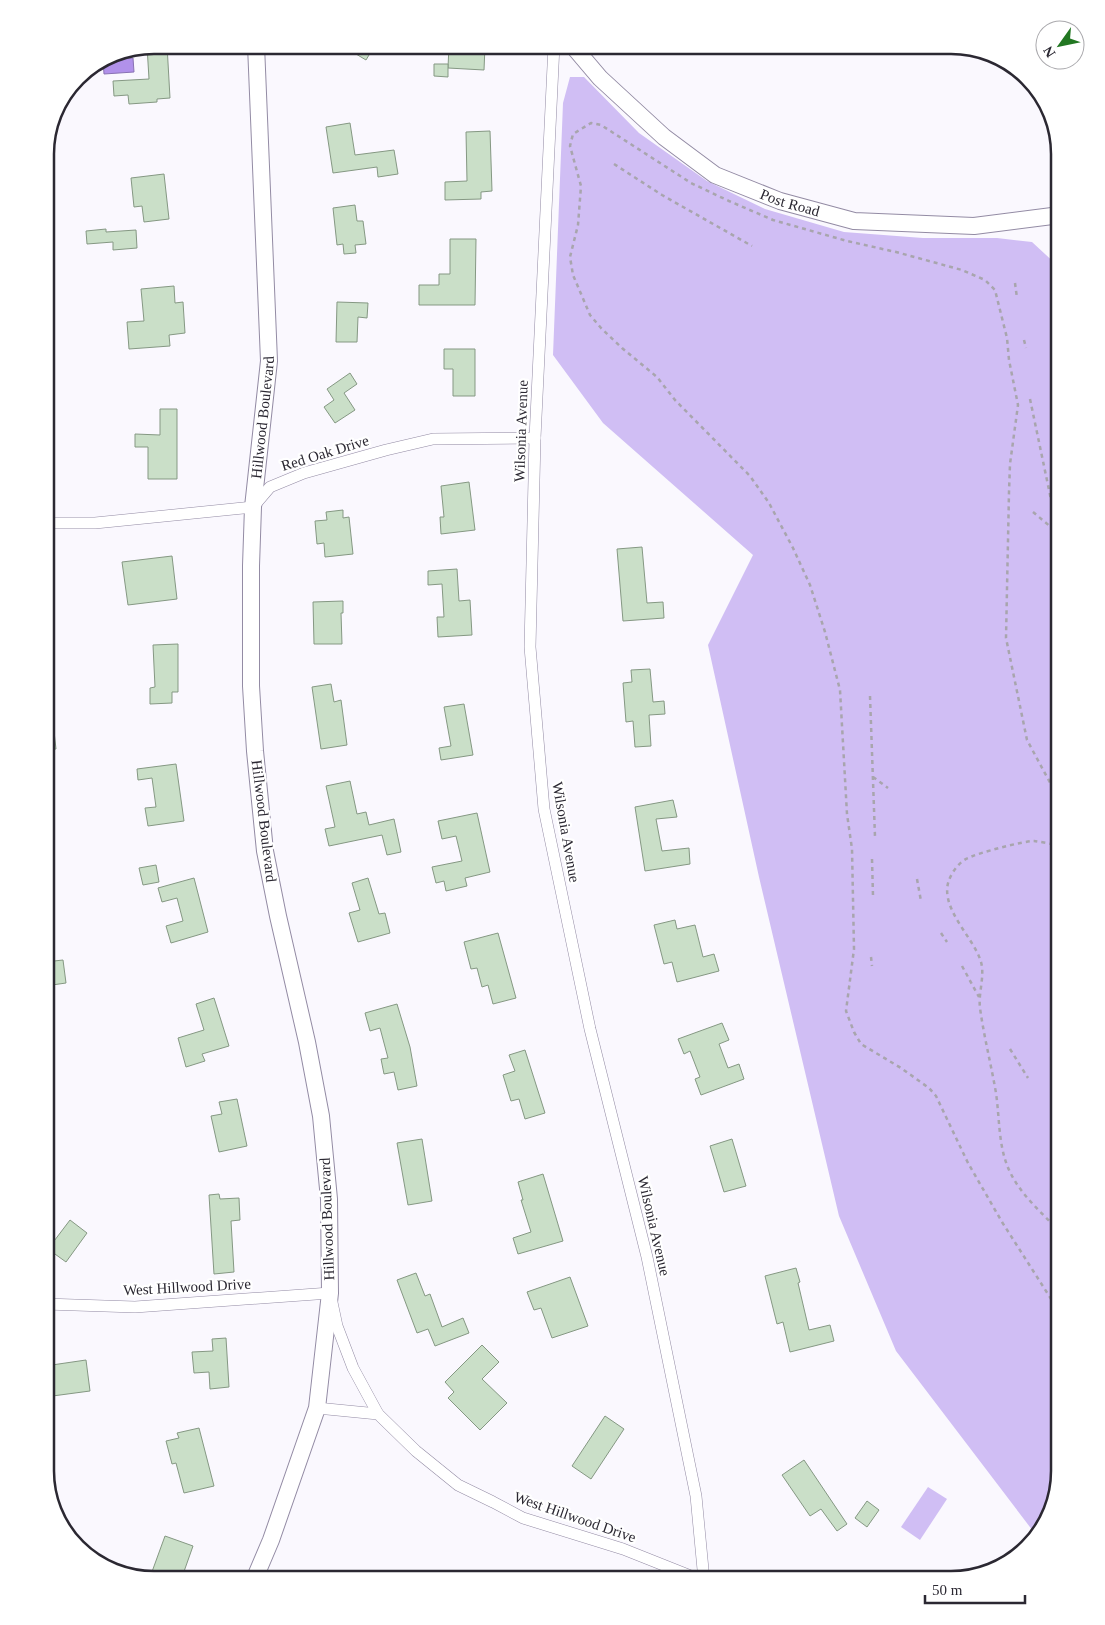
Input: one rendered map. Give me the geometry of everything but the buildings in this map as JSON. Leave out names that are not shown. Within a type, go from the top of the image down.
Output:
[{"type":"street","name":"Hillwood Boulevard","points":[[256,54],[269,361],[253,507],[250,597],[251,686],[265,851],[307,1042],[321,1116],[329,1199],[330,1293],[317,1408],[271,1540],[258,1571]]},
{"type":"street","name":"Wilsonia Avenue","points":[[554,54],[535,438],[530,647],[544,809],[590,1029],[653,1285],[696,1496],[702,1571]]},
{"type":"street","name":"Post Road","points":[[580,54],[607,84],[664,137],[696,161],[716,175],[780,201],[854,221],[974,226],[1051,216]]},
{"type":"street","name":"Red Oak Drive","points":[[253,507],[270,486],[304,473],[386,450],[433,439],[535,438]]},
{"type":"street","points":[[54,523],[95,523],[253,507]]},
{"type":"street","name":"West Hillwood Drive","points":[[54,1304],[135,1306],[330,1293],[337,1326],[353,1368],[378,1414],[416,1451],[458,1485],[523,1518],[623,1548],[680,1571]]},
{"type":"street","points":[[317,1408],[378,1414]]},
{"type":"path","points":[[1051,784],[1027,740],[1006,638],[1010,464],[1018,406],[1009,360],[1007,338],[994,290],[984,280],[962,270],[773,220],[692,182],[601,125],[591,123],[573,134],[570,146],[581,186],[578,224],[570,257],[573,275],[590,315],[622,348],[657,377],[675,400],[750,476],[770,503],[793,548],[810,585],[825,632],[840,690],[847,814],[852,849],[854,949],[846,1012],[854,1032],[861,1044],[908,1073],[929,1088],[936,1096],[968,1163],[1002,1222],[1051,1299]]},
{"type":"path","points":[[614,164],[752,246]]},
{"type":"path","points":[[1014,283],[1017,298]]},
{"type":"path","points":[[1024,340],[1026,348]]},
{"type":"path","points":[[1030,399],[1051,500]]},
{"type":"path","points":[[1033,512],[1051,527]]},
{"type":"path","points":[[870,696],[875,837]]},
{"type":"path","points":[[873,776],[888,788]]},
{"type":"path","points":[[1051,844],[1033,841],[966,858],[954,870],[947,886],[950,904],[956,919],[981,960],[982,973],[979,998],[986,1045],[990,1058],[1004,1158],[1018,1186],[1051,1222]]},
{"type":"path","points":[[872,859],[873,896]]},
{"type":"path","points":[[918,879],[921,901]]},
{"type":"path","points":[[941,933],[947,942]]},
{"type":"path","points":[[871,957],[872,966]]},
{"type":"path","points":[[962,966],[979,998]]},
{"type":"path","points":[[1010,1048],[1028,1078]]},
{"type":"shaded area","points":[[133,58],[134,72],[104,74],[104,67],[122,59]]},
{"type":"shaded area","points":[[570,77],[584,77],[639,133],[707,181],[765,209],[844,232],[923,238],[997,238],[1032,242],[1051,260],[1051,1472],[1048,1497],[1044,1510],[1032,1530],[896,1351],[839,1216],[759,877],[708,645],[753,555],[603,423],[553,355],[563,103]]},
{"type":"shaded area","points":[[928,1487],[947,1499],[920,1540],[901,1527]]}]
